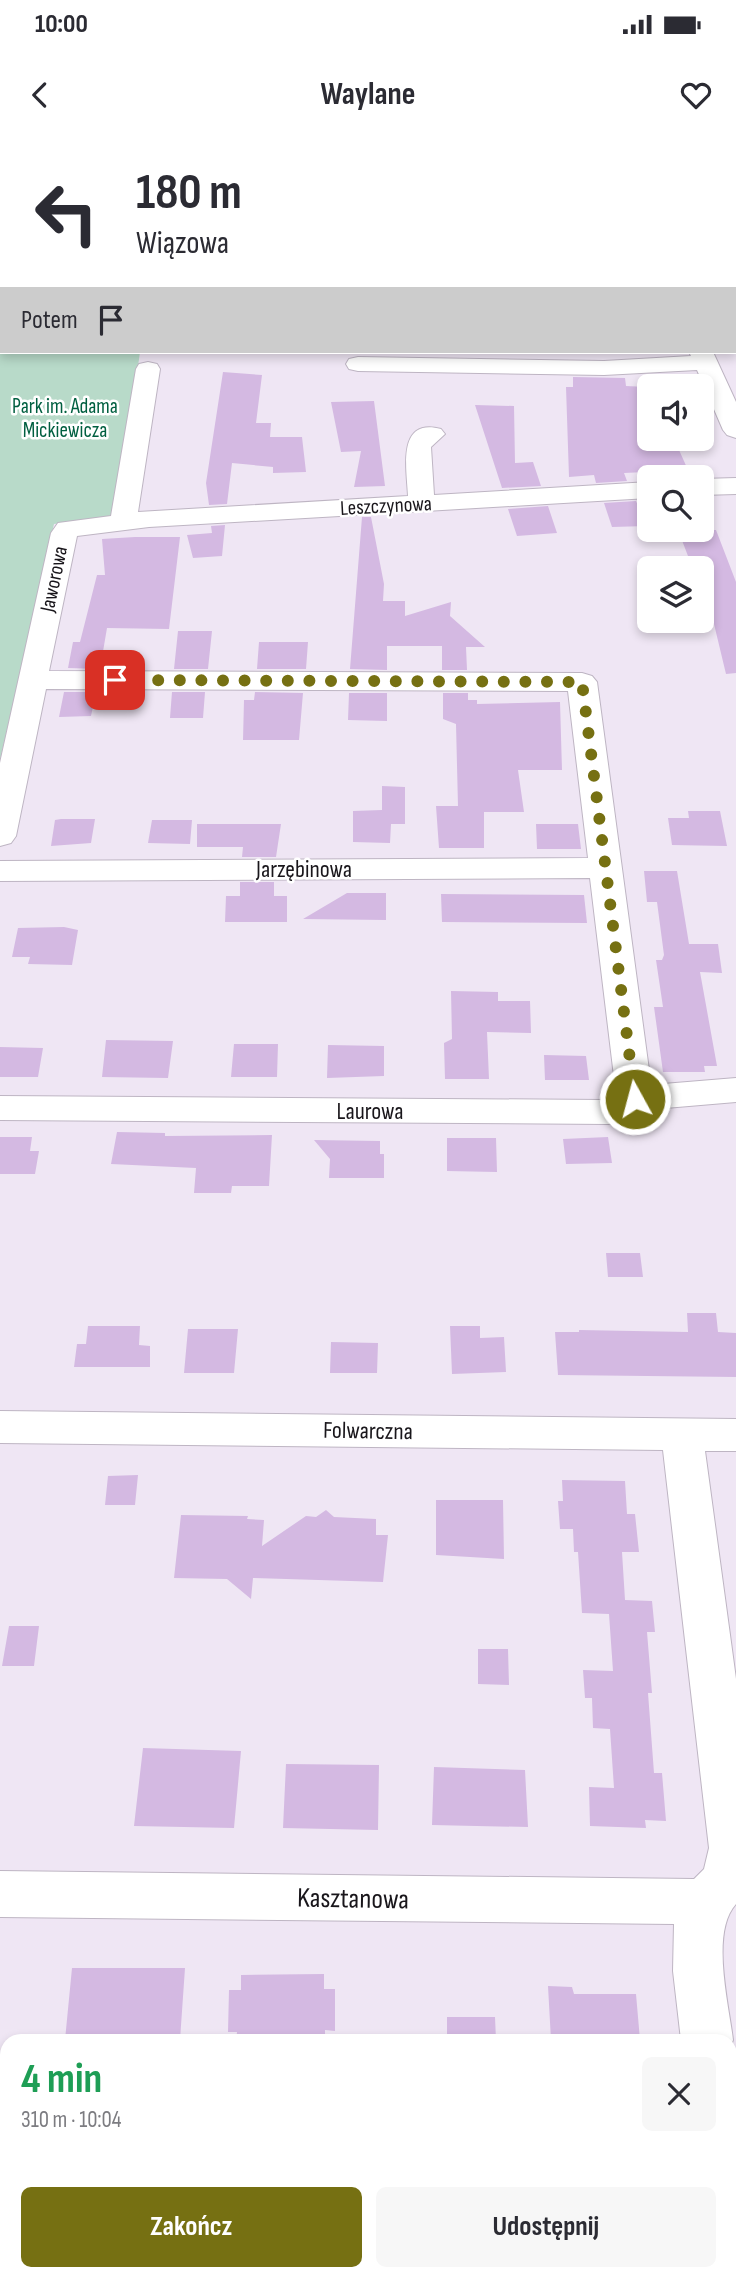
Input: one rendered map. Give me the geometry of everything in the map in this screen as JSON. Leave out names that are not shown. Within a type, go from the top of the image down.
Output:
[{"type":"street","points":[[358,364],[604,368],[704,357],[736,430]]},
{"type":"street","points":[[123,521],[148,369]]},
{"type":"street","points":[[422,504],[418,447],[421,440],[432,434]]},
{"type":"street","points":[[714,487],[736,486]]},
{"type":"street","name":"Leszczynowa","points":[[123,521],[637,491]]},
{"type":"street","name":"Jaworowa","points":[[0,836],[64,533],[75,527],[123,521]]},
{"type":"street","points":[[32,680],[582,682],[608,868],[635,1099]]},
{"type":"street","name":"Jarzębinowa","points":[[0,871],[608,868]]},
{"type":"street","name":"Laurowa","points":[[0,1108],[609,1112],[635,1099],[736,1090]]},
{"type":"street","name":"Folwarczna","points":[[0,1427],[736,1435]]},
{"type":"street","points":[[682,1434],[734,1847],[726,1880],[705,1902],[697,1925],[696,1946],[706,2034]]},
{"type":"street","name":"Kasztanowa","points":[[0,1894],[705,1902]]},
{"type":"green space","name":"Park im. Adama Mickiewicza","points":[[0,354],[140,354],[117,517],[54,524],[0,760]]},
{"type":"building","points":[[223,372],[262,375],[256,423],[271,423],[270,437],[302,437],[306,472],[273,473],[273,467],[232,463],[227,504],[209,505],[206,483]]},
{"type":"building","points":[[573,377],[625,378],[626,386],[637,387],[637,451],[679,451],[686,465],[637,465],[637,472],[624,473],[627,481],[596,483],[594,475],[569,477],[566,387],[573,387]]},
{"type":"building","points":[[374,401],[385,486],[354,487],[361,451],[341,452],[331,402]]},
{"type":"building","points":[[475,405],[514,406],[515,463],[533,462],[541,486],[502,488]]},
{"type":"building","points":[[636,501],[637,526],[612,527],[604,503]]},
{"type":"building","points":[[548,506],[557,533],[517,536],[508,509]]},
{"type":"building","points":[[362,517],[371,517],[384,584],[383,601],[405,601],[405,616],[451,602],[450,616],[485,647],[466,647],[467,670],[442,670],[442,646],[387,646],[387,670],[350,669]]},
{"type":"building","points":[[225,525],[222,556],[193,558],[187,535],[212,533],[211,526]]},
{"type":"building","points":[[716,530],[736,582],[736,673],[726,674],[714,624],[714,556],[688,556],[683,542],[714,542]]},
{"type":"building","points":[[180,537],[169,629],[107,628],[100,669],[68,668],[73,642],[80,642],[97,575],[105,575],[102,539]]},
{"type":"building","points":[[178,631],[212,631],[208,669],[174,669]]},
{"type":"building","points":[[259,642],[308,642],[306,669],[257,669]]},
{"type":"building","points":[[64,692],[96,692],[91,716],[59,717]]},
{"type":"building","points":[[172,692],[205,692],[203,718],[170,718]]},
{"type":"building","points":[[255,692],[303,693],[299,740],[243,740],[244,700],[254,700]]},
{"type":"building","points":[[349,693],[387,693],[387,721],[348,720]]},
{"type":"building","points":[[443,693],[468,693],[468,700],[477,700],[477,704],[560,702],[562,770],[518,770],[524,812],[484,812],[484,848],[439,848],[436,806],[458,806],[456,724],[443,719]]},
{"type":"building","points":[[382,786],[405,787],[405,824],[391,824],[390,843],[353,842],[353,811],[382,810]]},
{"type":"building","points":[[688,811],[720,811],[727,846],[672,845],[668,818],[689,818]]},
{"type":"building","points":[[95,819],[91,843],[51,846],[55,820]]},
{"type":"building","points":[[152,820],[192,820],[190,844],[148,843]]},
{"type":"building","points":[[197,824],[281,824],[276,857],[242,857],[243,847],[197,847]]},
{"type":"building","points":[[536,824],[578,824],[581,849],[537,849]]},
{"type":"building","points":[[644,871],[677,871],[689,944],[718,944],[722,973],[700,972],[717,1066],[704,1066],[705,1072],[663,1072],[654,1007],[663,1007],[656,960],[662,960],[664,955],[657,902],[647,902]]},
{"type":"building","points":[[240,882],[274,882],[274,896],[287,896],[287,922],[225,922],[226,896],[240,896]]},
{"type":"building","points":[[347,893],[386,893],[386,920],[303,919]]},
{"type":"building","points":[[441,894],[584,895],[587,923],[442,922]]},
{"type":"building","points":[[64,927],[78,930],[72,965],[28,964],[30,957],[12,957],[18,928]]},
{"type":"building","points":[[451,991],[498,992],[498,1001],[530,1001],[531,1033],[487,1032],[489,1079],[445,1079],[444,1043],[452,1039]]},
{"type":"building","points":[[106,1040],[173,1041],[168,1078],[102,1077]]},
{"type":"building","points":[[234,1044],[278,1044],[277,1077],[231,1077]]},
{"type":"building","points":[[328,1045],[384,1046],[384,1076],[327,1078]]},
{"type":"building","points":[[0,1047],[43,1048],[38,1077],[0,1077]]},
{"type":"building","points":[[544,1055],[586,1056],[589,1080],[545,1080]]},
{"type":"building","points":[[117,1132],[165,1133],[165,1136],[272,1135],[269,1186],[232,1186],[231,1193],[194,1193],[196,1168],[111,1164]]},
{"type":"building","points":[[0,1137],[32,1137],[30,1151],[39,1151],[35,1174],[0,1174]]},
{"type":"building","points":[[608,1137],[612,1163],[566,1164],[563,1139]]},
{"type":"building","points":[[447,1138],[496,1138],[497,1172],[447,1171]]},
{"type":"building","points":[[314,1140],[380,1141],[380,1154],[384,1154],[384,1178],[329,1178],[330,1159]]},
{"type":"building","points":[[606,1253],[640,1253],[643,1277],[608,1277]]},
{"type":"building","points":[[687,1313],[716,1313],[718,1332],[736,1333],[736,1377],[558,1375],[555,1332],[688,1332]]},
{"type":"building","points":[[88,1326],[140,1326],[139,1345],[150,1346],[150,1367],[74,1367],[77,1344],[86,1344]]},
{"type":"building","points":[[450,1326],[480,1326],[480,1338],[504,1337],[506,1372],[452,1374]]},
{"type":"building","points":[[188,1329],[238,1329],[234,1373],[184,1373]]},
{"type":"building","points":[[331,1342],[378,1343],[377,1373],[330,1373]]},
{"type":"building","points":[[138,1475],[135,1505],[105,1505],[108,1476]]},
{"type":"building","points":[[562,1480],[625,1481],[627,1514],[635,1514],[639,1552],[622,1552],[625,1600],[652,1601],[655,1632],[647,1632],[652,1693],[648,1693],[654,1773],[662,1773],[666,1821],[645,1820],[646,1828],[590,1826],[589,1787],[614,1788],[610,1729],[593,1728],[592,1698],[585,1698],[583,1670],[613,1671],[609,1614],[582,1613],[578,1552],[574,1552],[573,1529],[560,1529],[558,1501],[563,1501]]},
{"type":"building","points":[[436,1500],[503,1500],[504,1559],[436,1555]]},
{"type":"building","points":[[326,1510],[334,1517],[376,1519],[376,1535],[388,1535],[383,1582],[253,1578],[251,1599],[227,1579],[174,1578],[181,1515],[248,1516],[247,1519],[264,1520],[262,1546],[306,1516],[316,1517]]},
{"type":"building","points":[[9,1626],[39,1626],[34,1666],[2,1666]]},
{"type":"building","points":[[478,1649],[508,1649],[509,1685],[478,1684]]},
{"type":"building","points":[[143,1748],[241,1751],[234,1828],[134,1826]]},
{"type":"building","points":[[286,1764],[379,1765],[378,1830],[283,1828]]},
{"type":"building","points":[[434,1767],[525,1770],[528,1827],[432,1825]]},
{"type":"building","points":[[72,1968],[185,1968],[180,2034],[66,2034]]},
{"type":"building","points":[[324,1974],[324,1989],[335,1989],[335,2031],[325,2030],[325,2034],[228,2032],[229,1990],[241,1990],[241,1975]]},
{"type":"building","points":[[548,1986],[572,1987],[574,1994],[636,1994],[639,2034],[551,2034]]},
{"type":"building","points":[[447,2017],[495,2017],[496,2034],[447,2034]]},
{"type":"route","points":[[115,680],[582,682],[608,868],[635,1099]]}]
